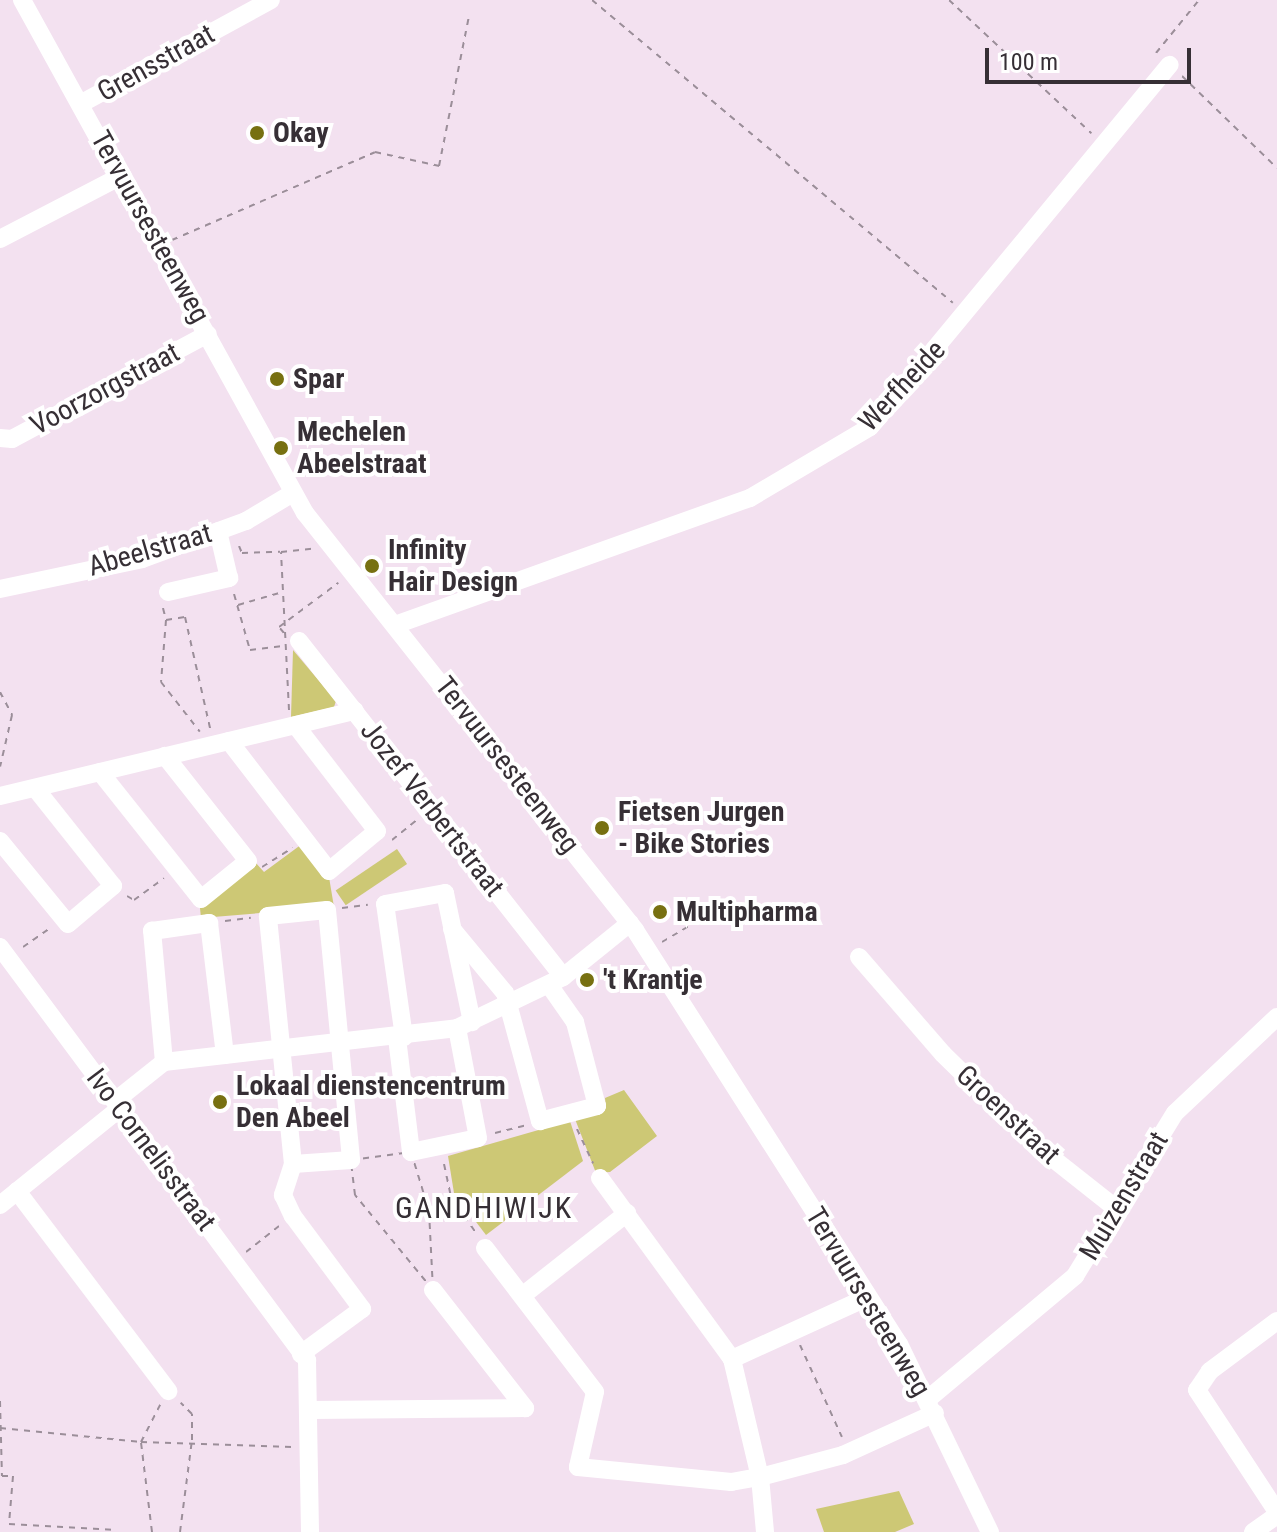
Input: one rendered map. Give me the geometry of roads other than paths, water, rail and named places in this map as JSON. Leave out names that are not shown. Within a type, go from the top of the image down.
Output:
[{"type":"street","name":"Tervuursesteenweg","points":[[22,0],[82,103],[293,493],[326,541],[630,923],[868,1297],[931,1406],[990,1532]]},
{"type":"street","name":"Grensstraat","points":[[82,103],[271,0]]},
{"type":"street","name":"Werfheide","points":[[395,625],[750,498],[797,474],[870,427],[966,315],[1169,65]]},
{"type":"street","points":[[0,239],[121,176]]},
{"type":"street","name":"Voorzorgstraat","points":[[0,438],[12,439],[208,334]]},
{"type":"street","name":"Abeelstraat","points":[[0,589],[142,559],[224,528],[293,493]]},
{"type":"street","points":[[165,598],[229,578],[224,528]]},
{"type":"street","name":"Jozef Verbertstraat","points":[[290,644],[355,711],[432,809],[556,981],[575,1022],[597,1106],[540,1121],[510,1006],[452,929]]},
{"type":"street","points":[[0,796],[355,711]]},
{"type":"street","points":[[218,744],[305,839],[329,871],[374,833],[293,727]]},
{"type":"street","points":[[100,772],[201,899],[248,861],[165,756]]},
{"type":"street","points":[[0,841],[68,924],[113,886],[35,788]]},
{"type":"street","name":"Jozef Verbertstraat","points":[[445,893],[452,929],[478,1138],[411,1152],[385,904],[445,893]]},
{"type":"street","points":[[293,1164],[351,1160],[327,910],[268,916],[293,1164],[283,1195],[293,1216],[362,1309],[301,1354]]},
{"type":"street","points":[[164,1062],[152,931],[209,923],[225,1055]]},
{"type":"street","points":[[0,1205],[164,1062],[401,1038],[464,1025],[510,1006],[556,981],[630,923]]},
{"type":"street","name":"Ivo Cornelisstraat","points":[[4,952],[301,1354],[310,1410],[310,1532]]},
{"type":"street","name":"Groenstraat","points":[[859,957],[904,1012],[1037,1146],[1118,1210]]},
{"type":"street","name":"Muizenstraat","points":[[522,1296],[595,1392],[578,1467],[731,1482],[850,1453],[931,1406],[1075,1276],[1175,1113],[1277,1017]]},
{"type":"street","points":[[600,1178],[732,1359],[760,1477],[765,1532]]},
{"type":"street","points":[[17,1191],[168,1391]]},
{"type":"street","points":[[485,1248],[522,1296],[627,1213]]},
{"type":"street","points":[[310,1410],[525,1408],[433,1290]]},
{"type":"street","points":[[732,1359],[868,1297]]},
{"type":"street","points":[[1253,1532],[1277,1513],[1197,1390],[1210,1371],[1277,1321]]},
{"type":"place","name":"Okay","points":[[257,133]]},
{"type":"place","name":"Spar","points":[[277,379]]},
{"type":"place","name":"Mechelen Abeelstraat","points":[[281,448]]},
{"type":"place","name":"Infinity Hair Design","points":[[372,566]]},
{"type":"place","name":"Fietsen Jurgen - Bike Stories","points":[[602,828]]},
{"type":"place","name":"Multipharma","points":[[660,912]]},
{"type":"place","name":"'t Krantje","points":[[587,980]]},
{"type":"place","name":"Lokaal dienstencentrum Den Abeel","points":[[220,1102]]},
{"type":"district","name":"GANDHIWIJK","points":[[484,1208]]}]
